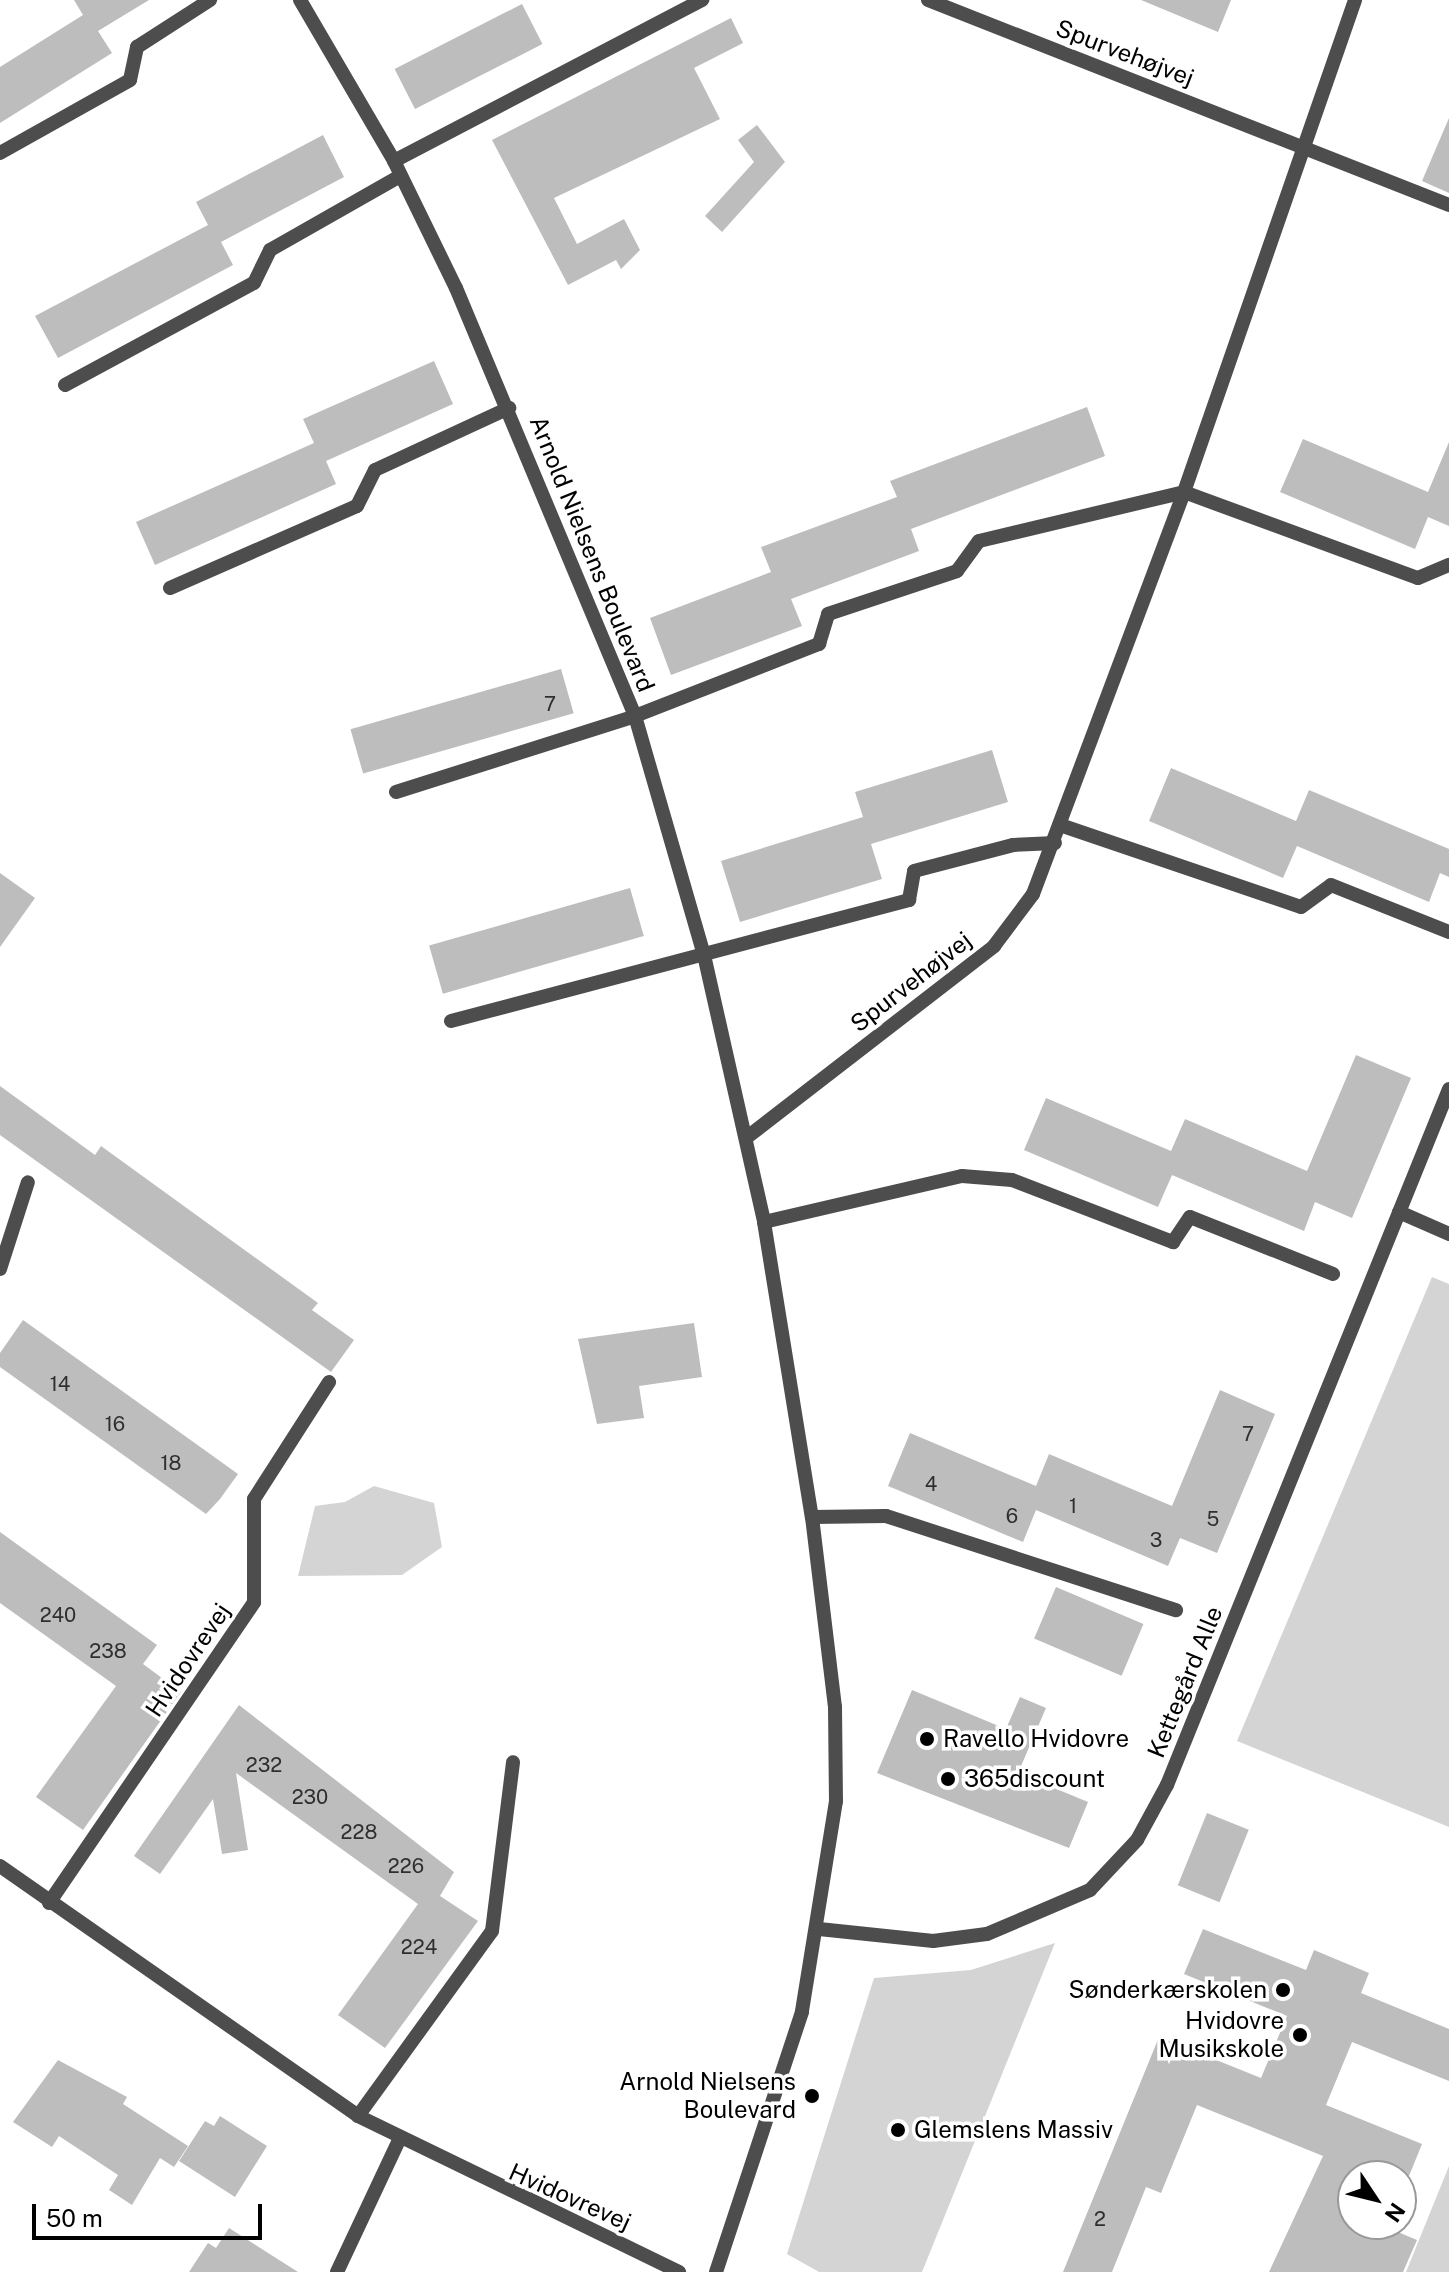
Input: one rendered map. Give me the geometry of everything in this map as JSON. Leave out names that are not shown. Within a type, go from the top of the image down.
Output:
[{"type":"street","points":[[0,153],[130,80],[137,47],[210,0]]},
{"type":"street","name":"Arnold Nielsens Boulevard","points":[[300,0],[394,161],[509,408],[635,716],[704,955],[764,1222],[812,1517],[835,1707],[836,1801],[819,1929],[780,2088],[716,2272]]},
{"type":"street","points":[[394,161],[702,0]]},
{"type":"street","name":"Spurvehøjvej","points":[[928,0],[1449,205]]},
{"type":"street","name":"Spurvehøjvej","points":[[746,1138],[994,946],[1033,894],[1063,826],[1184,492],[1355,0]]},
{"type":"street","points":[[65,385],[254,283],[270,250],[400,176]]},
{"type":"street","name":"Arnold Nielsens Boulevard","points":[[170,588],[357,506],[375,470],[509,408]]},
{"type":"street","points":[[1184,492],[1418,578],[1449,565]]},
{"type":"street","name":"Arnold Nielsens Boulevard","points":[[396,792],[635,716],[819,644],[828,614],[957,571],[979,541],[1184,492]]},
{"type":"street","points":[[1063,826],[1301,907],[1331,885],[1449,932]]},
{"type":"street","points":[[451,1021],[909,900],[914,871],[1013,845],[1055,843]]},
{"type":"street","name":"Kettegård Alle","points":[[819,1929],[933,1941],[987,1934],[1090,1890],[1137,1840],[1167,1785],[1449,1089]]},
{"type":"street","points":[[764,1222],[962,1176],[1012,1180],[1173,1242],[1190,1217],[1333,1274]]},
{"type":"street","points":[[0,1269],[28,1182]]},
{"type":"street","points":[[1399,1212],[1449,1234]]},
{"type":"street","name":"Hvidovrevej","points":[[49,1903],[254,1602],[254,1499],[329,1382]]},
{"type":"street","points":[[812,1517],[886,1516],[1176,1610]]},
{"type":"street","points":[[358,2116],[492,1931],[513,1762]]},
{"type":"street","name":"Hvidovrevej","points":[[0,1866],[358,2116],[679,2272]]},
{"type":"street","points":[[337,2272],[400,2138]]},
{"type":"shaded area","points":[[1432,1277],[1449,1284],[1449,1827],[1237,1741]]},
{"type":"shaded area","points":[[374,1486],[434,1503],[442,1547],[402,1575],[298,1576],[315,1506],[345,1502]]},
{"type":"shaded area","points":[[1055,1943],[922,2272],[819,2272],[787,2254],[874,1978],[971,1970]]},
{"type":"shaded area","points":[[1449,2166],[1449,2272],[1406,2272]]},
{"type":"building","points":[[74,0],[149,0],[98,31],[112,53],[0,123],[0,67],[83,15]]},
{"type":"building","points":[[1141,0],[1231,0],[1218,32]]},
{"type":"building","points":[[522,4],[542,44],[415,109],[395,69]]},
{"type":"building","points":[[731,18],[743,43],[694,68],[720,119],[554,198],[577,244],[624,219],[640,250],[621,269],[616,260],[568,285],[492,140]]},
{"type":"building","points":[[1449,118],[1449,193],[1422,181]]},
{"type":"building","points":[[757,125],[785,162],[722,232],[705,216],[754,162],[738,140]]},
{"type":"building","points":[[323,135],[344,177],[221,242],[233,265],[58,358],[35,316],[208,225],[196,202]]},
{"type":"building","points":[[434,361],[453,404],[326,461],[336,484],[155,565],[136,522],[314,443],[303,419]]},
{"type":"building","points":[[1087,407],[1105,456],[911,529],[919,551],[791,599],[802,626],[671,675],[650,618],[771,572],[761,547],[897,497],[890,481]]},
{"type":"building","points":[[1303,439],[1428,492],[1449,442],[1449,526],[1428,517],[1415,549],[1280,492]]},
{"type":"building","points":[[561,669],[574,713],[363,774],[350,729]]},
{"type":"building","points":[[992,750],[1008,802],[871,844],[882,879],[740,922],[721,861],[863,817],[855,792]]},
{"type":"building","points":[[1171,768],[1296,821],[1309,790],[1449,849],[1449,877],[1440,873],[1429,902],[1297,846],[1283,878],[1149,821]]},
{"type":"building","points":[[0,873],[35,898],[0,947]]},
{"type":"building","points":[[630,888],[644,936],[443,994],[429,946]]},
{"type":"building","points":[[1356,1055],[1411,1078],[1352,1218],[1315,1202],[1304,1231],[1172,1175],[1158,1207],[1024,1150],[1046,1098],[1171,1151],[1185,1119],[1307,1171]]},
{"type":"building","points":[[0,1086],[95,1155],[101,1146],[318,1303],[312,1310],[354,1340],[331,1372],[0,1135]]},
{"type":"building","points":[[23,1320],[238,1474],[206,1514],[0,1367],[0,1353]]},
{"type":"building","points":[[694,1323],[702,1377],[639,1386],[644,1418],[597,1424],[578,1339]]},
{"type":"building","points":[[1220,1390],[1275,1414],[1217,1553],[1180,1538],[1168,1566],[1036,1510],[1023,1542],[888,1486],[910,1433],[1036,1486],[1049,1454],[1172,1506]]},
{"type":"building","points":[[0,1532],[157,1645],[143,1664],[181,1692],[83,1830],[36,1797],[116,1686],[0,1603]]},
{"type":"building","points":[[1056,1587],[1143,1624],[1122,1676],[1034,1639]]},
{"type":"building","points":[[912,1690],[1006,1729],[1020,1697],[1046,1708],[1018,1773],[1088,1802],[1069,1848],[877,1773]]},
{"type":"building","points":[[239,1705],[454,1872],[440,1896],[478,1921],[385,2048],[338,2015],[418,1904],[236,1773],[248,1850],[222,1854],[213,1799],[160,1874],[134,1856]]},
{"type":"building","points":[[1207,1813],[1249,1830],[1220,1902],[1178,1885]]},
{"type":"building","points":[[1203,1929],[1306,1970],[1314,1950],[1369,1973],[1361,1993],[1449,2029],[1449,2081],[1352,2042],[1326,2105],[1422,2144],[1416,2160],[1337,2160],[1337,2240],[1417,2240],[1403,2272],[1269,2272],[1323,2156],[1197,2105],[1161,2193],[1146,2187],[1112,2272],[1063,2272],[1159,2037],[1261,2078],[1287,2016],[1184,1974]]},
{"type":"building","points":[[58,2060],[127,2097],[123,2104],[188,2146],[174,2167],[160,2158],[132,2205],[109,2190],[118,2175],[59,2136],[52,2147],[13,2122]]},
{"type":"building","points":[[220,2116],[267,2146],[235,2197],[179,2161],[205,2121],[214,2126]]},
{"type":"building","points":[[229,2228],[298,2272],[189,2272],[208,2243],[216,2248]]},
{"type":"place","name":"Ravello Hvidovre","points":[[927,1739]]},
{"type":"place","name":"365discount","points":[[948,1779]]},
{"type":"place","name":"Sønderkærskolen","points":[[1283,1990]]},
{"type":"place","name":"Hvidovre Musikskole","points":[[1300,2035]]},
{"type":"place","name":"Arnold Nielsens Boulevard","points":[[812,2096]]},
{"type":"place","name":"Glemslens Massiv","points":[[898,2130]]}]
